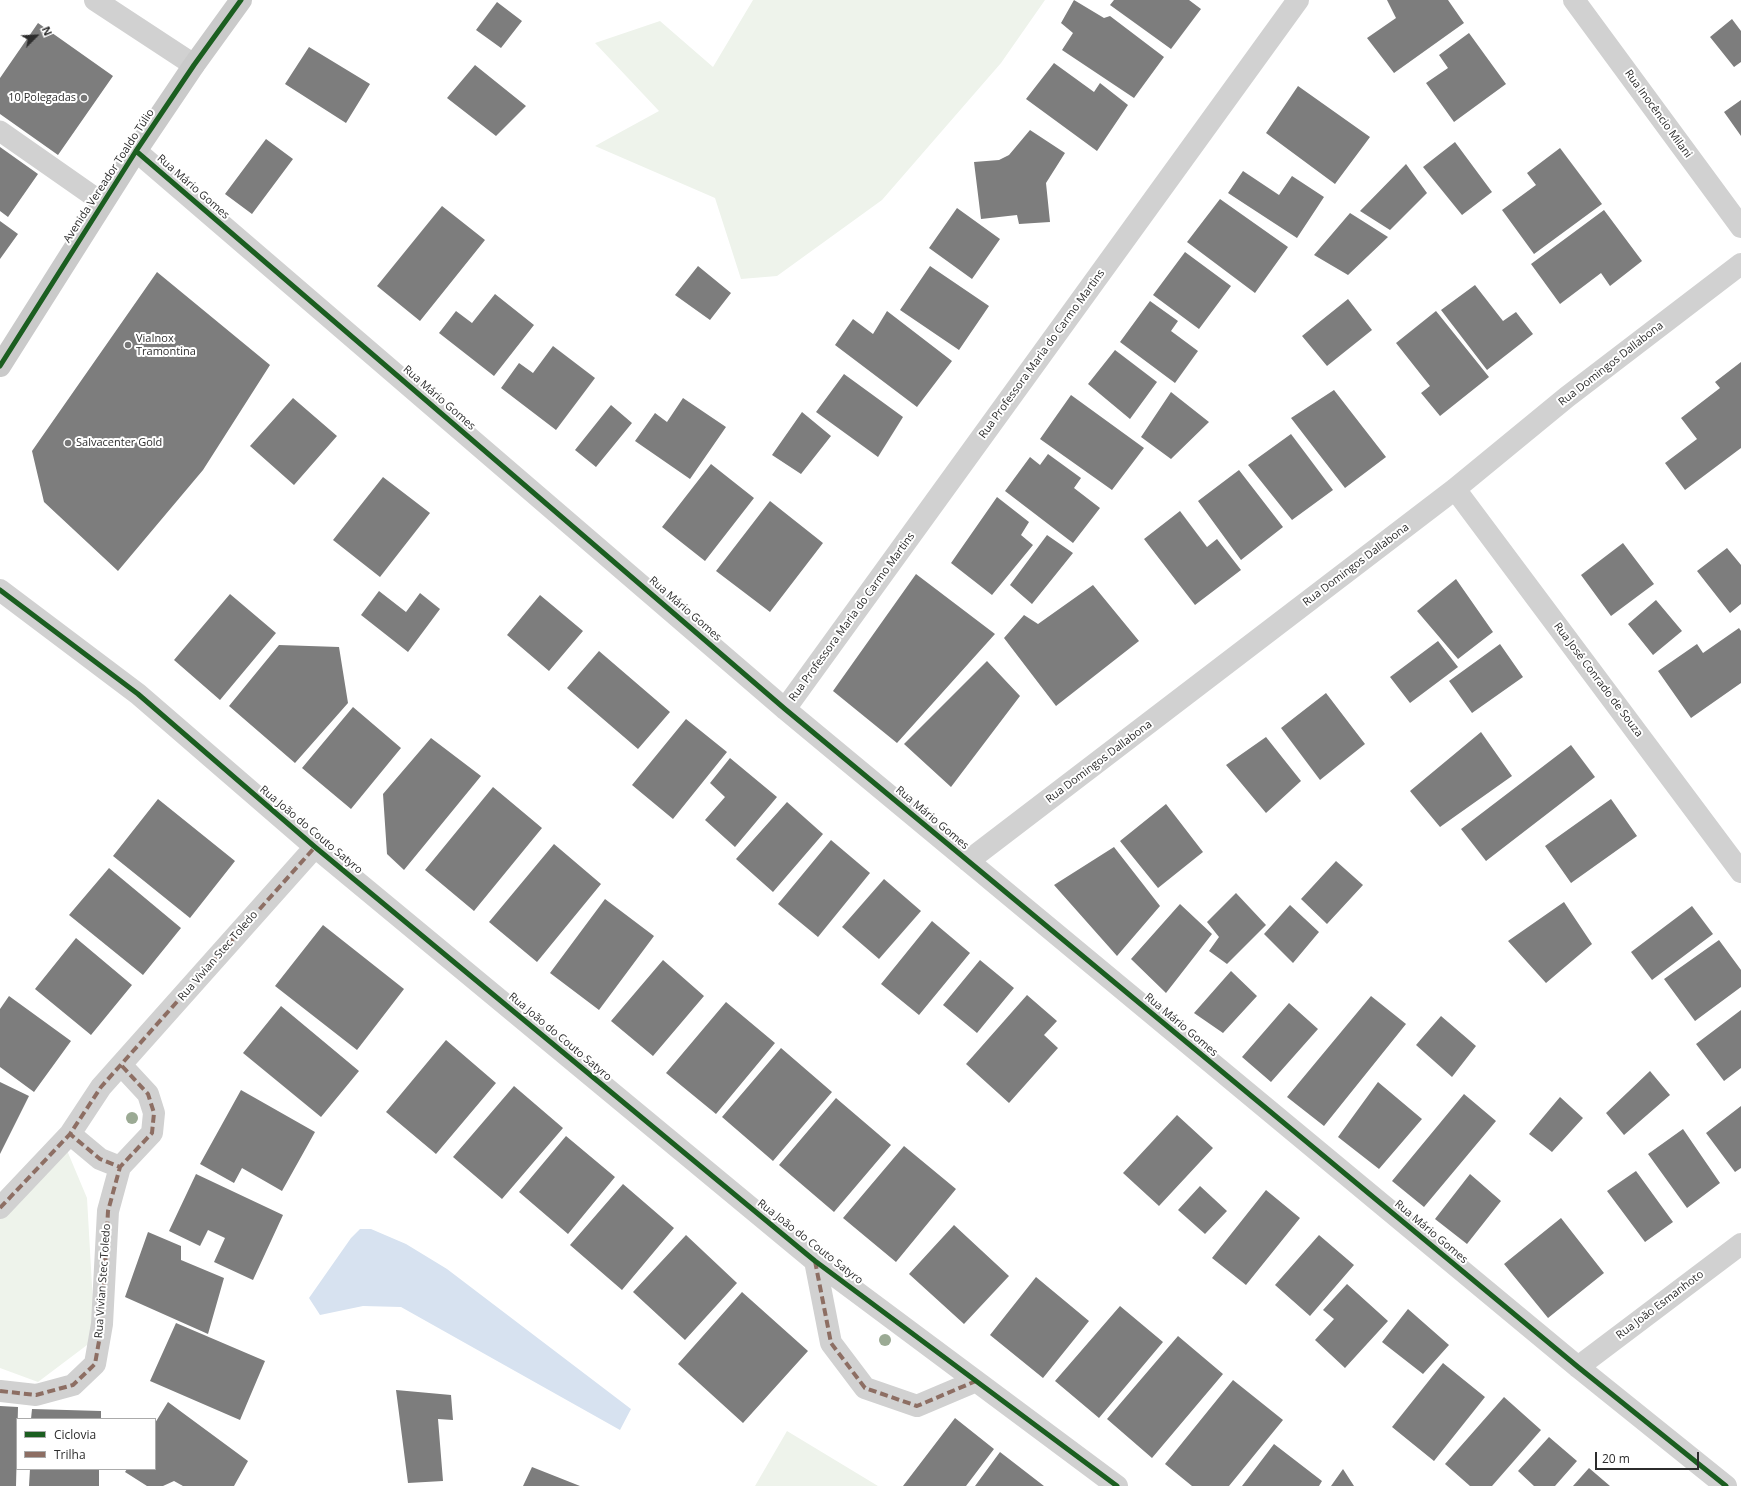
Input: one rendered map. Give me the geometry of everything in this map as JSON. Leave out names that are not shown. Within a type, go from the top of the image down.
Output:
[{"type":"main road","name":"Avenida Vereador Toaldo Túlio","points":[[0,366],[136,151],[194,65],[241,0]]},
{"type":"street","points":[[95,0],[194,65]]},
{"type":"street","name":"Rua Professora Maria do Carmo Martins","points":[[786,709],[1298,0]]},
{"type":"street","name":"Rua Inocêncio Milani","points":[[1574,0],[1741,227]]},
{"type":"street","name":"Rua Mário Gomes","points":[[136,151],[786,709],[968,862],[1578,1367],[1726,1486]]},
{"type":"street","name":"Rua Domingos Dallabona","points":[[968,862],[1454,489],[1567,397],[1741,264]]},
{"type":"street","name":"Rua José Conrado de Souza","points":[[1454,489],[1741,872]]},
{"type":"street","name":"Rua João do Couto Satyro","points":[[0,590],[138,694],[315,847],[815,1261],[1118,1486]]},
{"type":"street","name":"Rua Vivian Stec Toledo","points":[[0,1208],[70,1134],[101,1087],[122,1066],[315,847]]},
{"type":"street","name":"Rua Vivian Stec Toledo","points":[[0,1391],[36,1395],[73,1385],[95,1364],[102,1324],[108,1211],[120,1167],[152,1133],[154,1113],[148,1094],[122,1066]]},
{"type":"street","points":[[70,1134],[100,1159],[120,1167]]},
{"type":"street","name":"Rua João Esmanhoto","points":[[1578,1367],[1741,1244]]},
{"type":"street","name":"Rua João do Couto Satyro","points":[[815,1261],[831,1343],[865,1388],[917,1406],[976,1381]]},
{"type":"lane","points":[[0,131],[103,203]]},
{"type":"shaded area","points":[[753,0],[1045,0],[1001,63],[882,200],[777,276],[741,279],[715,198],[595,146],[659,111],[595,43],[660,21],[713,67]]},
{"type":"shaded area","points":[[66,1148],[87,1198],[95,1339],[38,1382],[0,1368],[0,1219]]},
{"type":"shaded area","points":[[787,1431],[878,1486],[755,1486]]},
{"type":"water","points":[[360,1229],[371,1229],[406,1244],[447,1269],[631,1409],[620,1430],[401,1307],[363,1306],[320,1315],[309,1298],[351,1238]]},
{"type":"building","points":[[1074,0],[1104,18],[1110,16],[1164,57],[1134,98],[1062,50],[1073,33],[1061,23]]},
{"type":"building","points":[[1114,0],[1189,0],[1201,9],[1171,49],[1110,5]]},
{"type":"building","points":[[1387,0],[1448,0],[1464,23],[1394,73],[1367,38],[1396,18]]},
{"type":"building","points":[[497,2],[522,21],[501,48],[476,30]]},
{"type":"building","points":[[1732,19],[1741,31],[1741,62],[1734,67],[1710,37]]},
{"type":"building","points":[[38,23],[113,76],[58,155],[0,114],[0,78]]},
{"type":"building","points":[[1469,33],[1506,84],[1454,122],[1426,83],[1448,68],[1439,55]]},
{"type":"building","points":[[309,47],[370,84],[346,123],[285,84]]},
{"type":"building","points":[[1054,63],[1094,92],[1100,83],[1128,105],[1097,151],[1026,99]]},
{"type":"building","points":[[475,65],[526,106],[496,136],[447,98]]},
{"type":"building","points":[[1298,86],[1370,137],[1335,184],[1266,133]]},
{"type":"building","points":[[1741,100],[1741,136],[1724,112]]},
{"type":"building","points":[[1030,130],[1065,153],[1046,183],[1050,222],[1019,224],[1017,215],[981,219],[974,162],[999,160],[1009,155]]},
{"type":"building","points":[[266,139],[293,159],[252,214],[225,194]]},
{"type":"building","points":[[1455,142],[1492,192],[1462,215],[1423,167]]},
{"type":"building","points":[[0,147],[38,174],[8,217],[0,211]]},
{"type":"building","points":[[1560,148],[1602,204],[1534,254],[1502,210],[1536,185],[1527,173]]},
{"type":"building","points":[[1406,164],[1427,193],[1390,230],[1360,211]]},
{"type":"building","points":[[1243,171],[1279,195],[1292,176],[1324,197],[1297,238],[1228,193]]},
{"type":"building","points":[[1220,199],[1288,247],[1255,293],[1187,242]]},
{"type":"building","points":[[442,206],[485,240],[420,321],[377,286]]},
{"type":"building","points":[[957,208],[1000,239],[972,279],[929,248]]},
{"type":"building","points":[[1604,210],[1642,261],[1610,286],[1601,273],[1560,304],[1531,264]]},
{"type":"building","points":[[1350,213],[1388,237],[1348,275],[1314,255]]},
{"type":"building","points":[[0,221],[18,234],[0,259]]},
{"type":"building","points":[[1185,252],[1231,286],[1199,329],[1153,295]]},
{"type":"building","points":[[698,266],[731,293],[710,320],[675,295]]},
{"type":"building","points":[[930,266],[989,306],[959,350],[900,310]]},
{"type":"building","points":[[157,272],[270,365],[203,470],[118,571],[44,502],[32,451]]},
{"type":"building","points":[[1475,285],[1503,321],[1516,312],[1533,334],[1487,370],[1441,310]]},
{"type":"building","points":[[495,294],[534,325],[494,376],[439,333],[456,311],[472,323]]},
{"type":"building","points":[[1348,299],[1372,330],[1327,366],[1302,336]]},
{"type":"building","points":[[1150,301],[1178,321],[1171,331],[1198,351],[1175,383],[1120,342]]},
{"type":"building","points":[[887,311],[952,361],[917,407],[835,345],[853,319],[873,334]]},
{"type":"building","points":[[1436,311],[1489,377],[1440,416],[1421,393],[1430,386],[1396,343]]},
{"type":"building","points":[[553,346],[595,378],[556,430],[501,388],[519,363],[533,373]]},
{"type":"building","points":[[1115,350],[1157,382],[1130,419],[1088,384]]},
{"type":"building","points":[[1741,362],[1741,448],[1685,490],[1665,463],[1697,439],[1681,418],[1720,388],[1715,382]]},
{"type":"building","points":[[844,374],[903,417],[878,457],[816,412]]},
{"type":"building","points":[[1334,390],[1386,457],[1345,488],[1291,418]]},
{"type":"building","points":[[1171,392],[1209,422],[1171,459],[1141,437]]},
{"type":"building","points":[[1071,395],[1144,448],[1112,490],[1040,439]]},
{"type":"building","points":[[293,398],[337,436],[294,485],[250,446]]},
{"type":"building","points":[[683,398],[726,427],[690,479],[635,441],[655,413],[667,422]]},
{"type":"building","points":[[611,405],[632,423],[596,467],[575,450]]},
{"type":"building","points":[[802,412],[831,436],[801,474],[772,455]]},
{"type":"building","points":[[1291,434],[1333,490],[1292,520],[1248,465]]},
{"type":"building","points":[[1048,454],[1081,478],[1074,488],[1100,508],[1073,543],[1005,491],[1030,457],[1040,465]]},
{"type":"building","points":[[711,464],[754,498],[705,561],[662,527]]},
{"type":"building","points":[[1239,470],[1283,527],[1241,560],[1198,501]]},
{"type":"building","points":[[383,477],[430,513],[380,577],[333,540]]},
{"type":"building","points":[[997,497],[1029,522],[1021,535],[1033,545],[992,595],[951,563]]},
{"type":"building","points":[[770,501],[823,543],[770,612],[716,571]]},
{"type":"building","points":[[1180,511],[1207,547],[1217,539],[1241,570],[1195,605],[1144,539]]},
{"type":"building","points":[[1047,535],[1073,553],[1032,604],[1010,585]]},
{"type":"building","points":[[1623,543],[1654,584],[1611,616],[1581,575]]},
{"type":"building","points":[[1727,548],[1741,565],[1741,604],[1730,613],[1697,571]]},
{"type":"building","points":[[916,574],[995,634],[897,743],[833,691]]},
{"type":"building","points":[[1456,579],[1493,632],[1458,659],[1417,611]]},
{"type":"building","points":[[1093,585],[1139,641],[1056,706],[1004,638],[1024,615],[1038,624]]},
{"type":"building","points":[[379,591],[406,612],[420,593],[440,609],[408,652],[361,615]]},
{"type":"building","points":[[230,594],[276,633],[220,700],[174,660]]},
{"type":"building","points":[[540,595],[583,631],[549,671],[507,635]]},
{"type":"building","points":[[1656,600],[1682,631],[1653,655],[1628,624]]},
{"type":"building","points":[[1739,628],[1741,631],[1741,683],[1691,718],[1658,671],[1697,644],[1703,653]]},
{"type":"building","points":[[1438,641],[1458,667],[1410,703],[1390,677]]},
{"type":"building","points":[[1500,644],[1523,677],[1472,713],[1449,681]]},
{"type":"building","points":[[279,645],[339,647],[348,703],[295,763],[229,706]]},
{"type":"building","points":[[599,651],[670,712],[638,749],[567,688]]},
{"type":"building","points":[[987,661],[1020,696],[951,787],[904,744]]},
{"type":"building","points":[[1326,693],[1365,744],[1320,780],[1281,728]]},
{"type":"building","points":[[353,707],[401,748],[351,809],[302,768]]},
{"type":"building","points":[[686,719],[727,752],[673,819],[632,785]]},
{"type":"building","points":[[1481,732],[1512,776],[1440,827],[1410,791]]},
{"type":"building","points":[[1266,737],[1301,781],[1266,813],[1226,765]]},
{"type":"building","points":[[431,738],[481,776],[404,870],[387,854],[383,794]]},
{"type":"building","points":[[1571,745],[1595,777],[1486,861],[1461,829]]},
{"type":"building","points":[[730,758],[777,797],[735,847],[705,820],[725,797],[710,783]]},
{"type":"building","points":[[493,787],[542,828],[474,911],[425,870]]},
{"type":"building","points":[[158,799],[235,861],[190,918],[113,856]]},
{"type":"building","points":[[1611,799],[1637,836],[1571,883],[1545,846]]},
{"type":"building","points":[[787,802],[823,834],[773,892],[736,859]]},
{"type":"building","points":[[1166,804],[1203,852],[1158,888],[1120,841]]},
{"type":"building","points":[[831,840],[870,873],[818,937],[778,904]]},
{"type":"building","points":[[554,844],[601,884],[537,962],[489,922]]},
{"type":"building","points":[[1114,847],[1160,906],[1117,956],[1054,885]]},
{"type":"building","points":[[1336,861],[1363,885],[1327,924],[1301,899]]},
{"type":"building","points":[[109,868],[181,928],[143,975],[69,915]]},
{"type":"building","points":[[884,879],[921,911],[879,959],[842,927]]},
{"type":"building","points":[[1236,893],[1266,925],[1227,964],[1209,951],[1219,937],[1207,922]]},
{"type":"building","points":[[605,899],[654,936],[599,1010],[550,973]]},
{"type":"building","points":[[1564,902],[1592,944],[1546,983],[1508,941]]},
{"type":"building","points":[[1180,904],[1212,934],[1166,993],[1131,959]]},
{"type":"building","points":[[1290,905],[1319,932],[1293,963],[1264,934]]},
{"type":"building","points":[[1692,906],[1713,934],[1652,980],[1631,952]]},
{"type":"building","points":[[932,921],[970,953],[919,1015],[881,984]]},
{"type":"building","points":[[323,925],[404,989],[357,1050],[275,986]]},
{"type":"building","points":[[76,938],[132,985],[91,1035],[35,989]]},
{"type":"building","points":[[1719,940],[1741,970],[1741,987],[1695,1021],[1664,979]]},
{"type":"building","points":[[663,960],[704,996],[653,1056],[611,1021]]},
{"type":"building","points":[[980,960],[1014,988],[977,1033],[943,1005]]},
{"type":"building","points":[[1231,971],[1257,996],[1223,1033],[1194,1013]]},
{"type":"building","points":[[1027,995],[1057,1021],[1044,1035],[1058,1048],[1009,1103],[966,1064]]},
{"type":"building","points":[[9,996],[71,1041],[34,1092],[0,1067],[0,1009]]},
{"type":"building","points":[[1371,996],[1406,1024],[1324,1126],[1287,1097]]},
{"type":"building","points":[[726,1002],[775,1043],[716,1114],[666,1073]]},
{"type":"building","points":[[1289,1003],[1318,1029],[1271,1082],[1242,1057]]},
{"type":"building","points":[[281,1006],[359,1071],[321,1117],[243,1053]]},
{"type":"building","points":[[1741,1010],[1741,1068],[1724,1081],[1696,1044]]},
{"type":"building","points":[[1441,1016],[1476,1046],[1452,1077],[1416,1045]]},
{"type":"building","points":[[446,1040],[496,1083],[436,1154],[386,1112]]},
{"type":"building","points":[[781,1048],[832,1092],[773,1161],[722,1117]]},
{"type":"building","points":[[1650,1071],[1670,1095],[1624,1135],[1606,1113]]},
{"type":"building","points":[[0,1082],[29,1096],[0,1154]]},
{"type":"building","points":[[1378,1082],[1422,1119],[1379,1169],[1338,1137]]},
{"type":"building","points":[[514,1086],[563,1128],[502,1199],[453,1157]]},
{"type":"building","points":[[241,1090],[315,1132],[282,1191],[242,1168],[234,1183],[200,1164]]},
{"type":"building","points":[[1464,1094],[1496,1121],[1424,1207],[1392,1181]]},
{"type":"building","points":[[1560,1097],[1583,1118],[1552,1152],[1529,1134]]},
{"type":"building","points":[[836,1098],[891,1145],[834,1212],[779,1165]]},
{"type":"building","points":[[1741,1106],[1741,1168],[1735,1172],[1706,1133]]},
{"type":"building","points":[[1177,1115],[1213,1148],[1159,1206],[1123,1173]]},
{"type":"building","points":[[1683,1129],[1720,1183],[1687,1208],[1648,1154]]},
{"type":"building","points":[[566,1136],[615,1177],[568,1234],[519,1192]]},
{"type":"building","points":[[904,1146],[956,1189],[896,1262],[843,1218]]},
{"type":"building","points":[[1636,1171],[1673,1222],[1645,1242],[1607,1191]]},
{"type":"building","points":[[196,1174],[283,1215],[253,1280],[214,1262],[225,1238],[208,1230],[200,1246],[169,1231]]},
{"type":"building","points":[[1470,1174],[1501,1201],[1467,1244],[1435,1219]]},
{"type":"building","points":[[623,1184],[674,1228],[622,1290],[570,1245]]},
{"type":"building","points":[[1200,1186],[1227,1211],[1205,1234],[1178,1210]]},
{"type":"building","points":[[1266,1190],[1300,1218],[1246,1285],[1212,1258]]},
{"type":"building","points":[[1561,1218],[1604,1273],[1548,1318],[1504,1264]]},
{"type":"building","points":[[954,1225],[1009,1276],[964,1324],[909,1274]]},
{"type":"building","points":[[148,1232],[181,1246],[181,1260],[224,1278],[208,1334],[125,1297]]},
{"type":"building","points":[[686,1235],[737,1283],[685,1340],[633,1292]]},
{"type":"building","points":[[1319,1235],[1354,1265],[1310,1316],[1275,1285]]},
{"type":"building","points":[[1036,1277],[1089,1321],[1043,1378],[990,1335]]},
{"type":"building","points":[[1347,1284],[1388,1321],[1345,1368],[1315,1340],[1334,1319],[1323,1310]]},
{"type":"building","points":[[742,1292],[808,1351],[743,1423],[678,1364]]},
{"type":"building","points":[[1120,1306],[1163,1342],[1099,1418],[1055,1381]]},
{"type":"building","points":[[1408,1309],[1449,1345],[1423,1374],[1382,1342]]},
{"type":"building","points":[[176,1323],[265,1361],[240,1420],[150,1381]]},
{"type":"building","points":[[1178,1336],[1223,1374],[1152,1458],[1107,1419]]},
{"type":"building","points":[[1443,1363],[1485,1397],[1434,1461],[1392,1427]]},
{"type":"building","points":[[1233,1380],[1283,1420],[1229,1486],[1192,1486],[1165,1464]]},
{"type":"building","points":[[396,1390],[451,1395],[453,1420],[438,1419],[443,1481],[408,1483]]},
{"type":"building","points":[[1504,1397],[1541,1430],[1492,1486],[1470,1486],[1445,1464]]},
{"type":"building","points":[[168,1402],[248,1461],[234,1486],[183,1486],[174,1481],[163,1486],[147,1486],[125,1472],[126,1470],[156,1470],[156,1421]]},
{"type":"building","points":[[0,1406],[18,1407],[18,1418],[16,1418],[16,1486],[0,1486]]},
{"type":"building","points":[[32,1409],[101,1411],[101,1418],[31,1418]]},
{"type":"building","points":[[955,1418],[994,1449],[966,1486],[903,1486]]},
{"type":"building","points":[[1549,1437],[1577,1461],[1555,1486],[1534,1486],[1518,1471]]},
{"type":"building","points":[[1274,1444],[1322,1481],[1319,1486],[1242,1486]]},
{"type":"building","points":[[1000,1452],[1044,1486],[975,1486]]},
{"type":"building","points":[[532,1467],[580,1486],[523,1486]]},
{"type":"building","points":[[1589,1468],[1610,1486],[1573,1486]]},
{"type":"building","points":[[1343,1469],[1354,1486],[1331,1486]]},
{"type":"building","points":[[30,1470],[99,1470],[99,1486],[29,1486]]},
{"type":"marked path","points":[[122,1066],[148,1094],[154,1113],[152,1133],[120,1167],[100,1159],[70,1134],[101,1087],[315,847]]},
{"type":"marked path","points":[[0,1208],[70,1134]]},
{"type":"marked path","points":[[0,1391],[36,1395],[73,1385],[95,1364],[102,1324],[108,1211],[120,1167]]},
{"type":"marked path","points":[[815,1261],[831,1343],[865,1388],[917,1406],[976,1381]]},
{"type":"cycle path","points":[[0,366],[136,151],[194,65],[241,0]]},
{"type":"cycle path","points":[[136,151],[785,709],[1578,1367],[1726,1486]]},
{"type":"cycle path","points":[[0,590],[138,694],[315,847],[815,1261],[1117,1486]]},
{"type":"place","name":"10 Polegadas","points":[[84,98]]},
{"type":"place","name":"ViaInox Tramontina","points":[[128,345]]},
{"type":"place","name":"Salvacenter Gold","points":[[68,443]]}]
